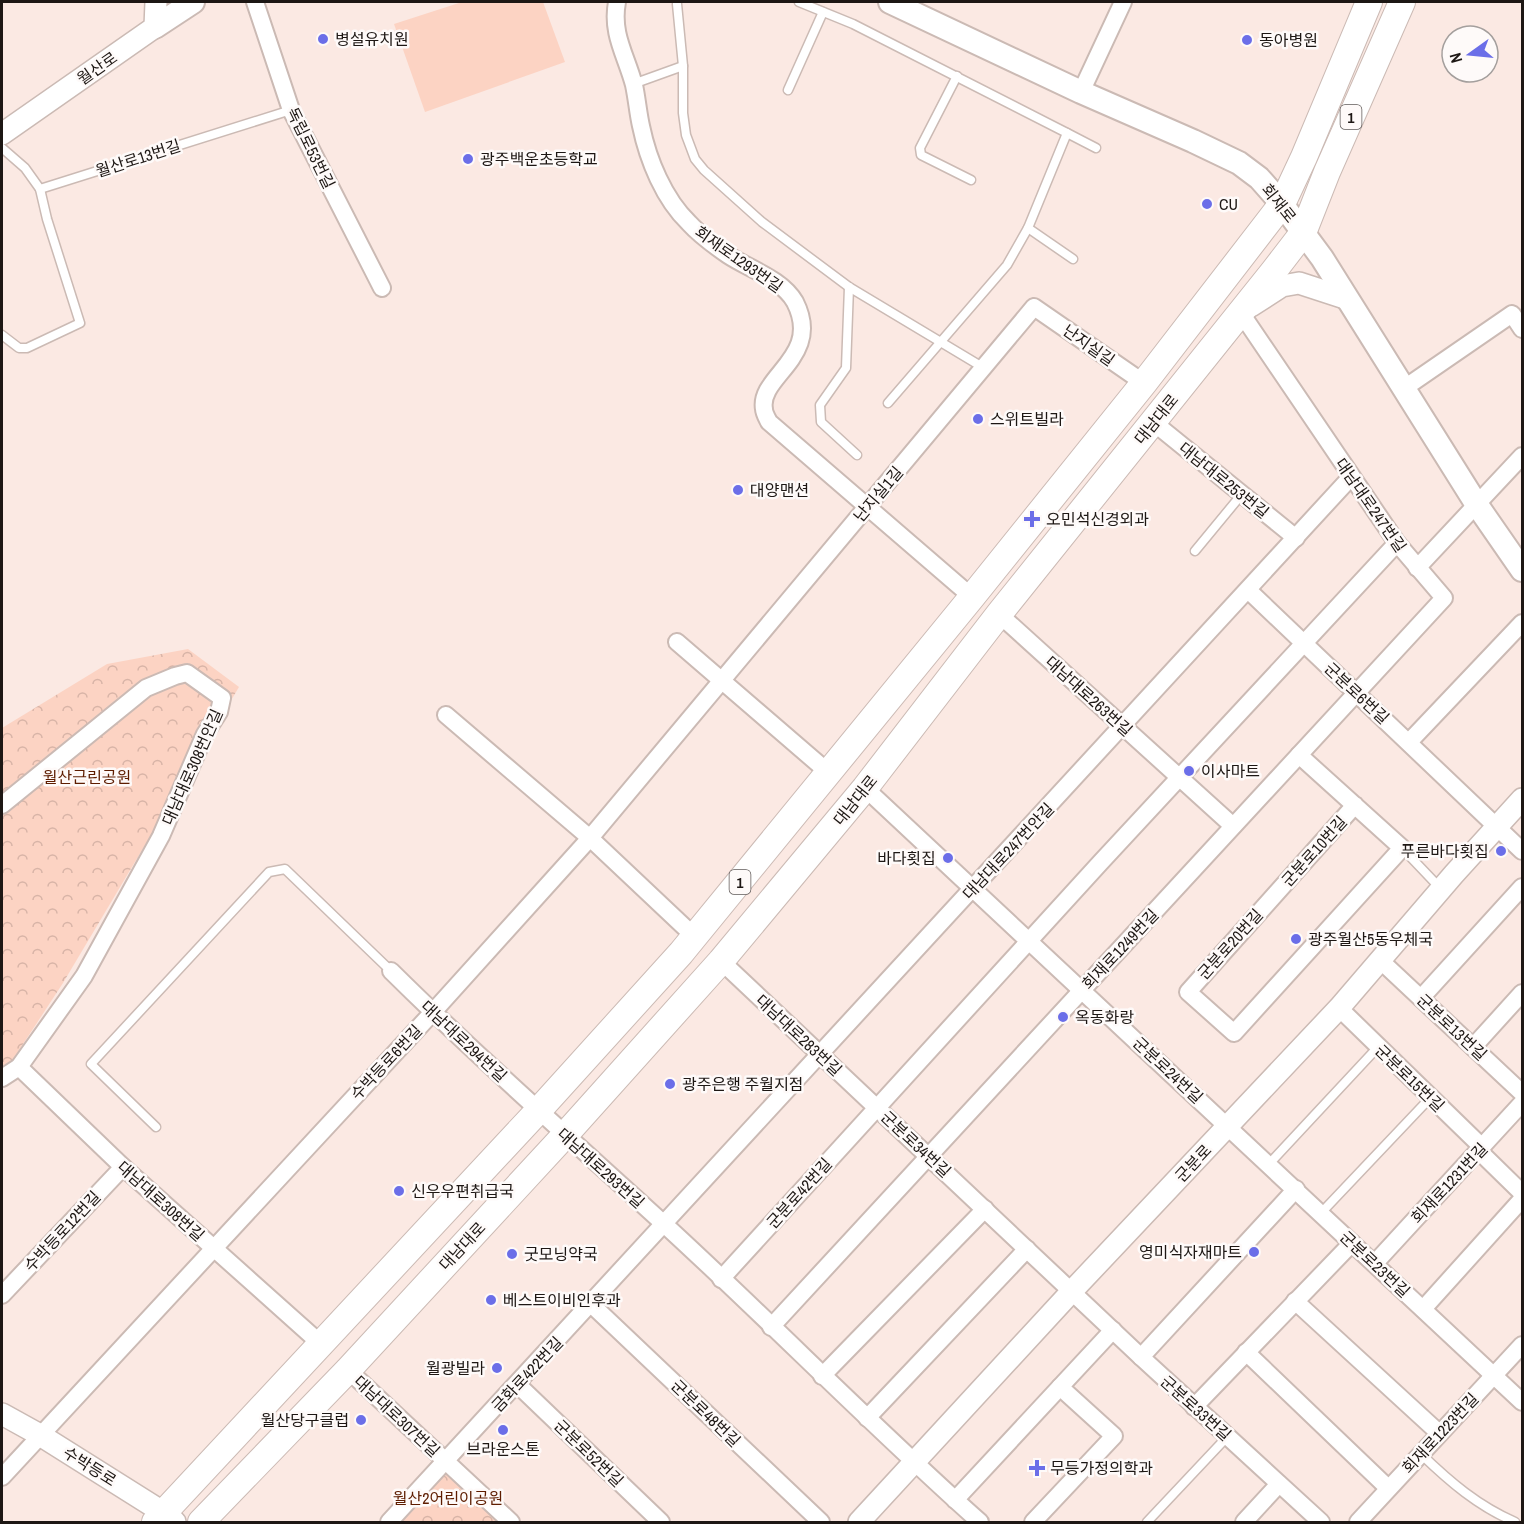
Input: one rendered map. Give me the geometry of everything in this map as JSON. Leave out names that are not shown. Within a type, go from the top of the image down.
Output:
[{"type":"main road","name":"월산로","points":[[155,27],[193,2]]},
{"type":"main road","name":"회재로","points":[[890,2],[924,8],[1081,92],[1239,163],[1259,178],[1282,204],[1322,258],[1477,505],[1522,570]]},
{"type":"main road","name":"대남대로","points":[[165,1519],[321,1344],[538,1111],[695,937],[1144,383],[1282,204],[1369,2]]},
{"type":"main road","name":"대남대로","points":[[201,1522],[348,1370],[565,1135],[721,961],[865,788],[999,615],[1241,313],[1302,233],[1402,2]]},
{"type":"street","points":[[155,27],[156,2]]},
{"type":"street","name":"독립로53번길","points":[[255,2],[291,110],[382,288]]},
{"type":"street","name":"회재로1293번길","points":[[617,2],[616,33],[633,84],[641,127],[656,172],[667,194],[688,223],[727,254],[781,286],[794,301],[801,320],[801,338],[794,356],[764,398],[764,410],[769,422],[867,508]]},
{"type":"street","points":[[1081,92],[1123,2]]},
{"type":"street","name":"월산로","points":[[2,134],[155,27]]},
{"type":"street","points":[[1241,313],[1282,286],[1299,283],[1345,298]]},
{"type":"street","name":"난지실길","points":[[1034,307],[1144,383]]},
{"type":"street","name":"난지실1길","points":[[722,681],[1034,307]]},
{"type":"street","name":"대남대로247번길","points":[[1241,313],[1351,477],[1417,568],[1522,456]]},
{"type":"street","points":[[1403,389],[1512,314],[1522,328]]},
{"type":"street","name":"대남대로253번길","points":[[1153,422],[1296,538]]},
{"type":"street","name":"대남대로247번안길","points":[[664,1225],[1351,477]]},
{"type":"street","points":[[867,508],[972,597]]},
{"type":"street","points":[[1029,941],[1397,543]]},
{"type":"street","name":"회재로1249번길","points":[[771,1327],[1444,598],[1417,568]]},
{"type":"street","name":"군분로6번길","points":[[1248,590],[1522,851]]},
{"type":"street","name":"대남대로263번길","points":[[999,615],[1233,826]]},
{"type":"street","points":[[1409,742],[1522,623]]},
{"type":"street","points":[[677,642],[829,773]]},
{"type":"street","name":"대남대로308번안길","points":[[2,805],[146,688],[187,673],[222,698],[219,712],[205,734],[156,845],[84,976],[19,1067]]},
{"type":"street","name":"수박등로6번길","points":[[2,1477],[433,1012],[590,838],[722,681]]},
{"type":"street","points":[[446,715],[590,838],[695,937]]},
{"type":"street","name":"군분로10번길","points":[[1299,755],[1402,848]]},
{"type":"street","name":"군분로24번길","points":[[865,788],[1228,1126]]},
{"type":"street","name":"군분로","points":[[859,1522],[1072,1291],[1339,1008],[1522,799]]},
{"type":"street","name":"군분로10번길","points":[[1273,896],[1355,805]]},
{"type":"street","name":"군분로20번길","points":[[1273,896],[1188,992],[1234,1033],[1402,848]]},
{"type":"street","points":[[1421,998],[1522,887]]},
{"type":"street","name":"군분로34번길","points":[[1029,941],[877,1108],[1072,1291]]},
{"type":"street","name":"대남대로283번길","points":[[721,961],[877,1108]]},
{"type":"street","name":"군분로13번길","points":[[1381,961],[1522,1093]]},
{"type":"street","name":"대남대로294번길","points":[[391,971],[538,1111]]},
{"type":"street","points":[[1473,1047],[1522,993]]},
{"type":"street","name":"군분로15번길","points":[[1339,1008],[1431,1097],[1522,1193]]},
{"type":"street","points":[[2,1078],[19,1067]]},
{"type":"street","name":"대남대로308번길","points":[[19,1067],[123,1167],[321,1344]]},
{"type":"street","name":"회재로1231번길","points":[[1375,1263],[1522,1103]]},
{"type":"street","name":"군분로42번길","points":[[721,1279],[877,1108]]},
{"type":"street","name":"대남대로293번길","points":[[538,1111],[664,1225]]},
{"type":"street","name":"군분로23번길","points":[[1228,1126],[1522,1402]]},
{"type":"street","name":"수박등로12번길","points":[[2,1295],[123,1167]]},
{"type":"street","points":[[1141,1357],[1296,1189]]},
{"type":"street","points":[[1423,1309],[1522,1199]]},
{"type":"street","points":[[822,1376],[985,1209]]},
{"type":"street","points":[[664,1225],[914,1463],[980,1522]]},
{"type":"street","name":"금화로422번길","points":[[389,1522],[664,1225]]},
{"type":"street","points":[[1194,1407],[1352,1242]]},
{"type":"street","points":[[867,1418],[1027,1249]]},
{"type":"street","name":"군분로33번길","points":[[1072,1291],[1194,1407],[1321,1522]]},
{"type":"street","points":[[1295,1301],[1438,1433]]},
{"type":"street","name":"군분로48번길","points":[[591,1304],[821,1522]]},
{"type":"street","points":[[955,1500],[1113,1330]]},
{"type":"street","name":"회재로1223번길","points":[[1358,1522],[1438,1433],[1522,1345]]},
{"type":"street","points":[[1246,1352],[1388,1488]]},
{"type":"street","name":"대남대로307번길","points":[[348,1370],[511,1522]]},
{"type":"street","name":"군분로52번길","points":[[517,1384],[661,1522]]},
{"type":"street","points":[[1034,1522],[1114,1436],[1060,1387]]},
{"type":"street","name":"수박등로","points":[[2,1414],[40,1435],[165,1519]]},
{"type":"street","points":[[1244,1522],[1280,1484]]},
{"type":"lane","points":[[799,2],[854,24],[1096,148]]},
{"type":"lane","points":[[677,4],[686,135],[695,159],[704,170],[762,222],[849,287],[984,368]]},
{"type":"lane","points":[[788,90],[823,12]]},
{"type":"lane","points":[[633,84],[683,66]]},
{"type":"lane","points":[[957,76],[920,148],[921,154],[971,180]]},
{"type":"lane","name":"월산로13번길","points":[[40,189],[291,110]]},
{"type":"lane","points":[[888,403],[1007,266],[1028,228],[1067,133]]},
{"type":"lane","points":[[2,148],[25,168],[40,189],[47,219],[80,323],[27,348],[19,348],[2,335]]},
{"type":"lane","points":[[1028,228],[1072,259]]},
{"type":"lane","points":[[849,287],[846,368],[820,405],[821,422],[857,455]]},
{"type":"lane","points":[[1195,551],[1242,494]]},
{"type":"lane","name":"군분로10번길","points":[[1402,848],[1442,889]]},
{"type":"lane","points":[[156,1127],[91,1064],[269,872],[285,869],[391,971]]},
{"type":"lane","points":[[1269,1164],[1378,1047]]},
{"type":"lane","points":[[1321,1213],[1431,1097]]},
{"type":"lane","points":[[1147,1522],[1227,1437]]},
{"type":"lane","points":[[1421,1454],[1454,1485],[1491,1512],[1515,1522]]},
{"type":"green space","points":[[462,2],[543,2],[565,62],[425,112],[394,24]]},
{"type":"green space","name":"월산근린공원","points":[[188,649],[239,687],[63,983],[12,1061],[2,1066],[2,728],[107,664]]},
{"type":"green space","name":"월산2어린이공원","points":[[446,1461],[511,1522],[389,1522]]},
{"type":"place","name":"병설유치원","points":[[323,39]]},
{"type":"place","name":"동아병원","points":[[1247,40]]},
{"type":"place","name":"광주백운초등학교","points":[[468,159]]},
{"type":"place","name":"CU","points":[[1207,204]]},
{"type":"place","name":"스위트빌라","points":[[978,419]]},
{"type":"place","name":"대양맨션","points":[[738,490]]},
{"type":"place","name":"오민석신경외과","points":[[1032,519]]},
{"type":"place","name":"이사마트","points":[[1189,771]]},
{"type":"place","name":"푸른바다횟집","points":[[1501,851]]},
{"type":"place","name":"바다횟집","points":[[948,858]]},
{"type":"place","name":"광주월산5동우체국","points":[[1296,939]]},
{"type":"place","name":"옥동화랑","points":[[1063,1017]]},
{"type":"place","name":"광주은행 주월지점","points":[[670,1084]]},
{"type":"place","name":"신우우편취급국","points":[[399,1191]]},
{"type":"place","name":"영미식자재마트","points":[[1254,1252]]},
{"type":"place","name":"굿모닝약국","points":[[512,1254]]},
{"type":"place","name":"베스트이비인후과","points":[[491,1300]]},
{"type":"place","name":"월광빌라","points":[[497,1368]]},
{"type":"place","name":"월산당구클럽","points":[[361,1420]]},
{"type":"place","name":"브라운스톤","points":[[503,1430]]},
{"type":"place","name":"무등가정의학과","points":[[1037,1468]]}]
